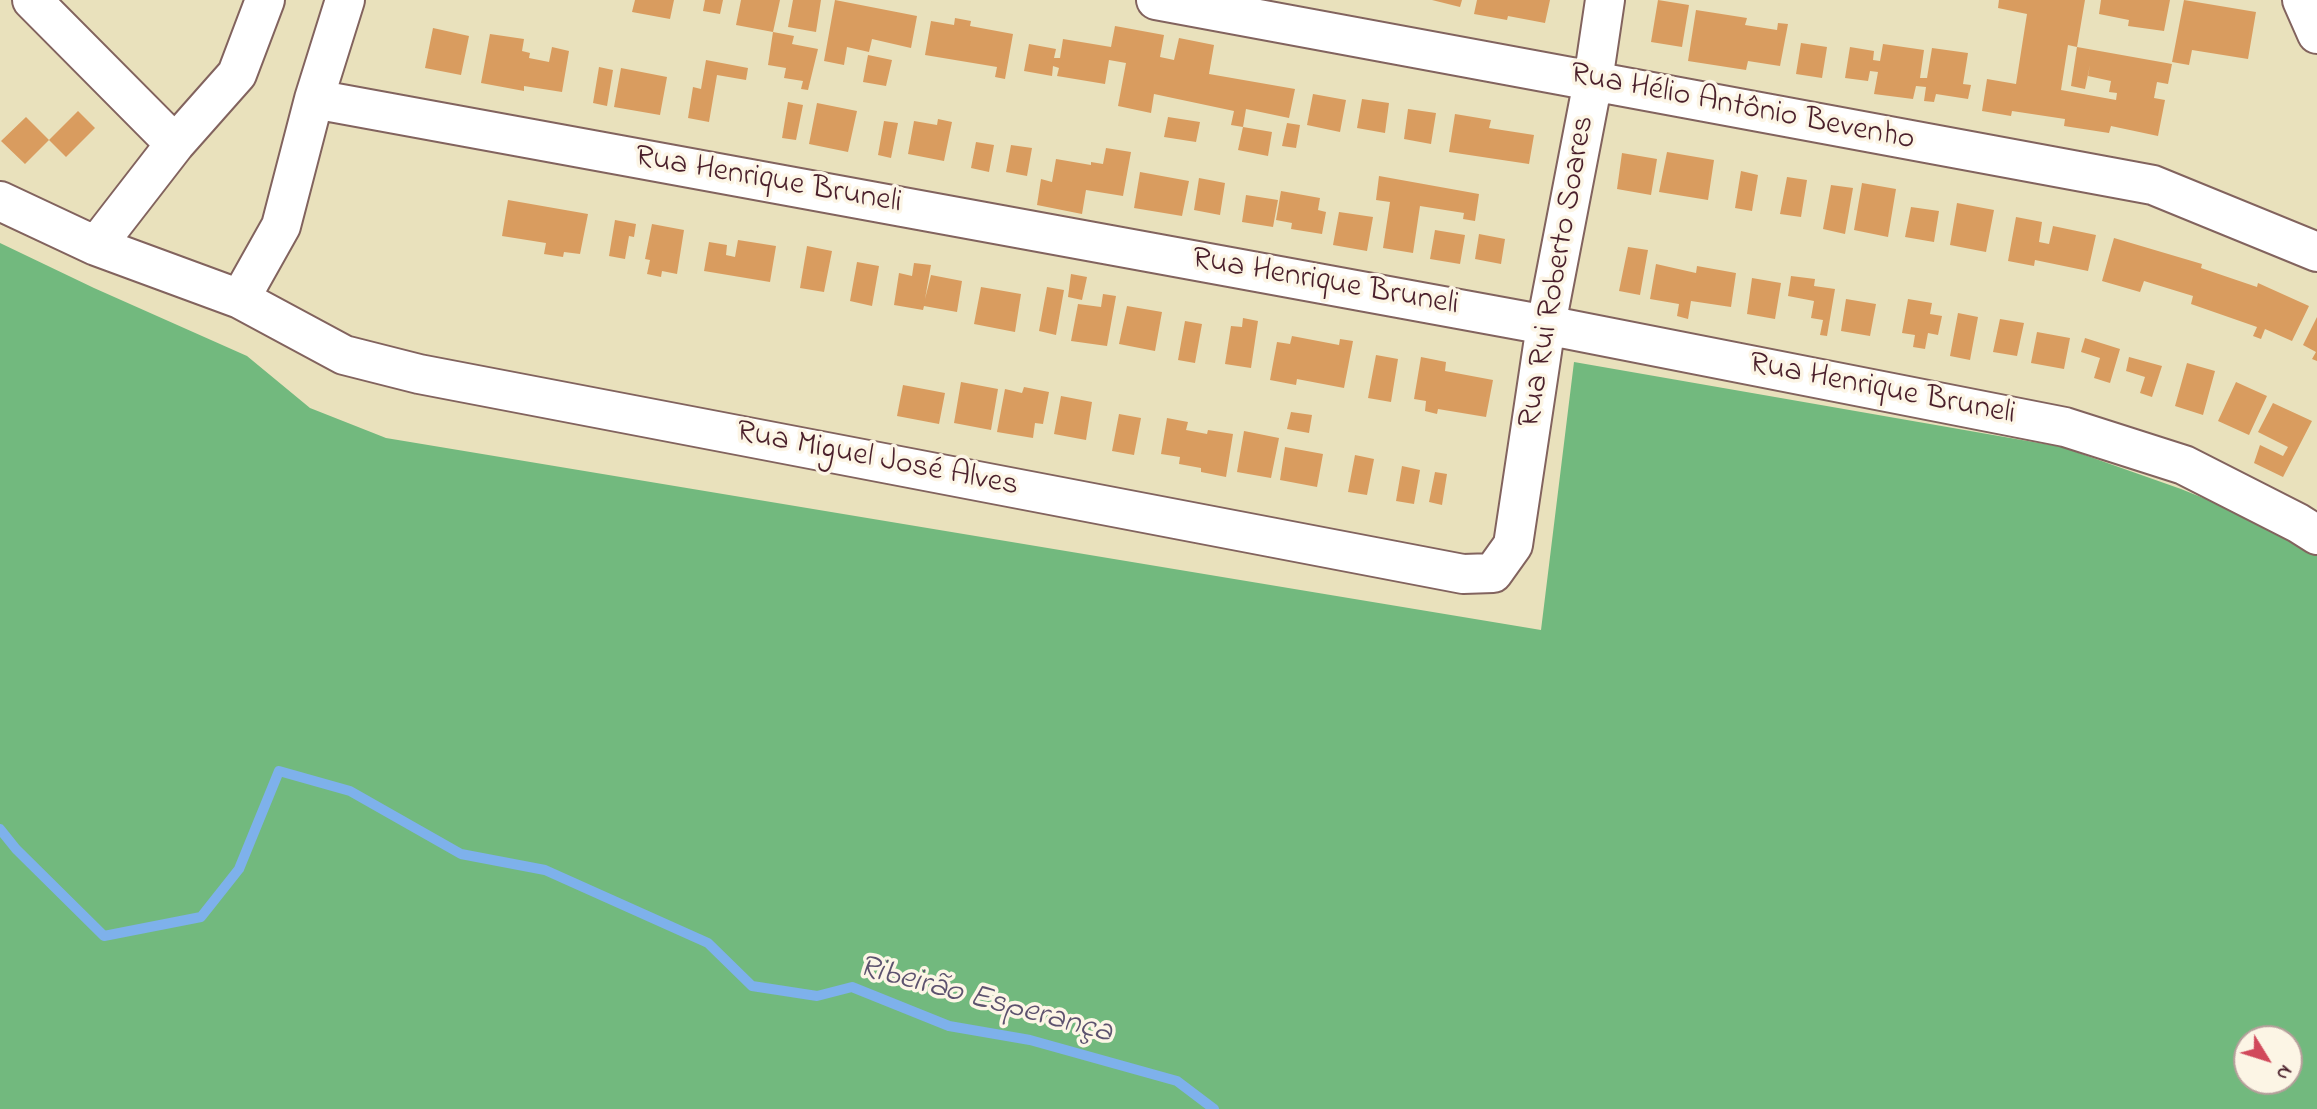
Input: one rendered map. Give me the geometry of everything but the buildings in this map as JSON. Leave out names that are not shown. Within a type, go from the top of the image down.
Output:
[{"type":"street","points":[[32,0],[176,144]]},
{"type":"street","points":[[96,246],[176,144],[237,74],[265,0]]},
{"type":"street","points":[[0,201],[96,246],[240,299],[281,226],[314,99],[345,0]]},
{"type":"street","name":"Rua Hélio Antônio Bevenho","points":[[1156,0],[2153,185],[2317,252]]},
{"type":"street","name":"Rua Rui Roberto Soares","points":[[1513,545],[1546,325],[1593,81],[1605,0]]},
{"type":"street","points":[[2302,0],[2317,33]]},
{"type":"street","name":"Rua Henrique Bruneli","points":[[314,99],[1546,325],[2065,428],[2184,465],[2317,535]]},
{"type":"street","name":"Rua Miguel José Alves","points":[[240,299],[344,355],[419,374],[1462,574],[1493,573],[1513,545]]},
{"type":"green space","points":[[0,243],[247,356],[310,408],[386,438],[1541,630],[1574,362],[2062,447],[2181,489],[2295,535],[2317,550],[2317,1109],[0,1109]]},
{"type":"waterway","name":"Ribeirão Esperança","points":[[0,829],[16,849],[104,936],[201,917],[239,869],[279,771],[350,791],[461,854],[545,870],[708,943],[752,986],[817,996],[852,987],[949,1026],[1030,1040],[1177,1081],[1214,1109]]}]
